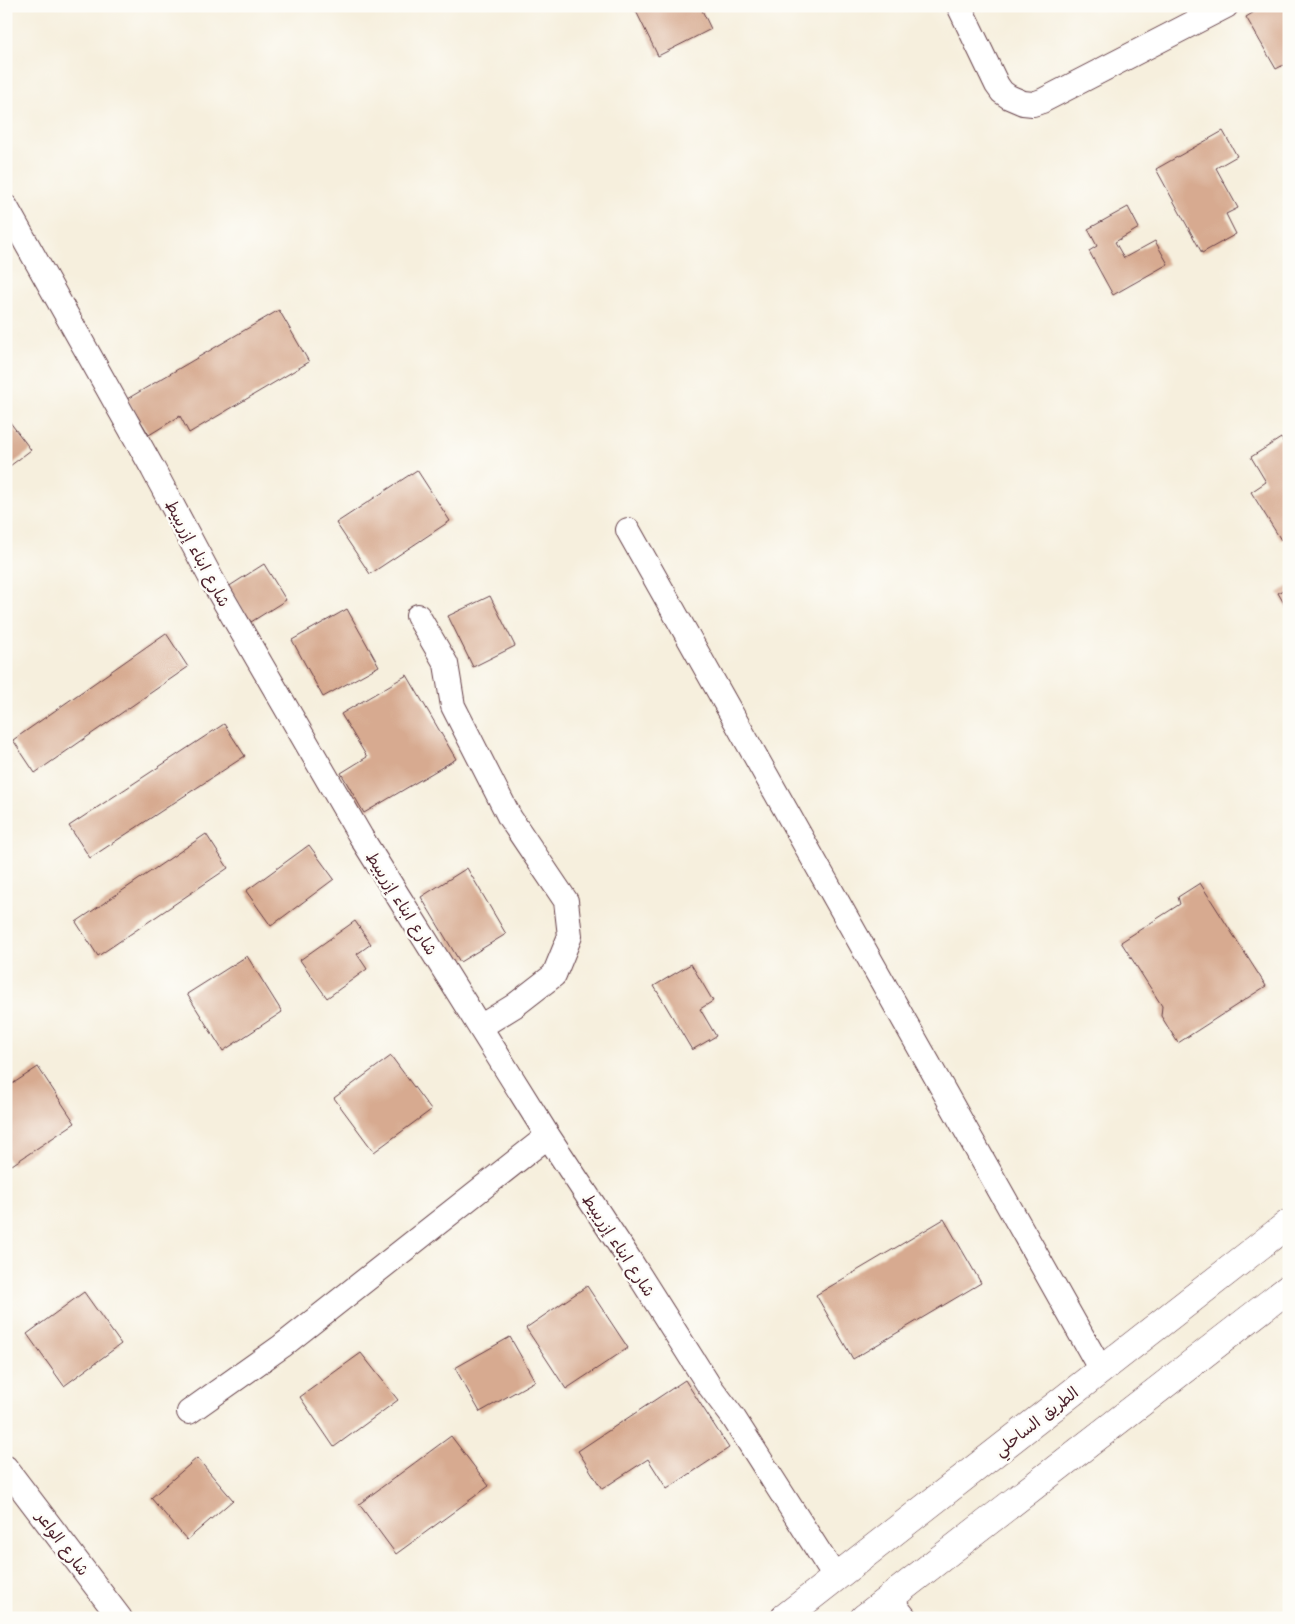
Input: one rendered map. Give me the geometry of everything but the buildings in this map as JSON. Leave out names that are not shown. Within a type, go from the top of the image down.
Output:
[{"type":"highway","name":"الطريق الساحلي","points":[[784,1618],[1289,1223]]},
{"type":"highway","points":[[864,1618],[897,1608],[1289,1288]]},
{"type":"street","points":[[959,6],[997,85],[1009,97],[1023,103],[1033,104],[1226,6]]},
{"type":"street","name":"شارع ابناء إزريبيط","points":[[6,207],[153,469],[212,580],[361,837],[548,1136],[708,1384],[733,1417],[835,1577]]},
{"type":"street","points":[[628,530],[1101,1370]]},
{"type":"street","points":[[418,616],[446,664],[453,706],[510,818],[566,901],[570,936],[554,975],[514,1006],[480,1027]]},
{"type":"street","points":[[189,1412],[282,1346],[548,1136]]},
{"type":"street","name":"شارع الواعر","points":[[6,1468],[120,1618]]}]
